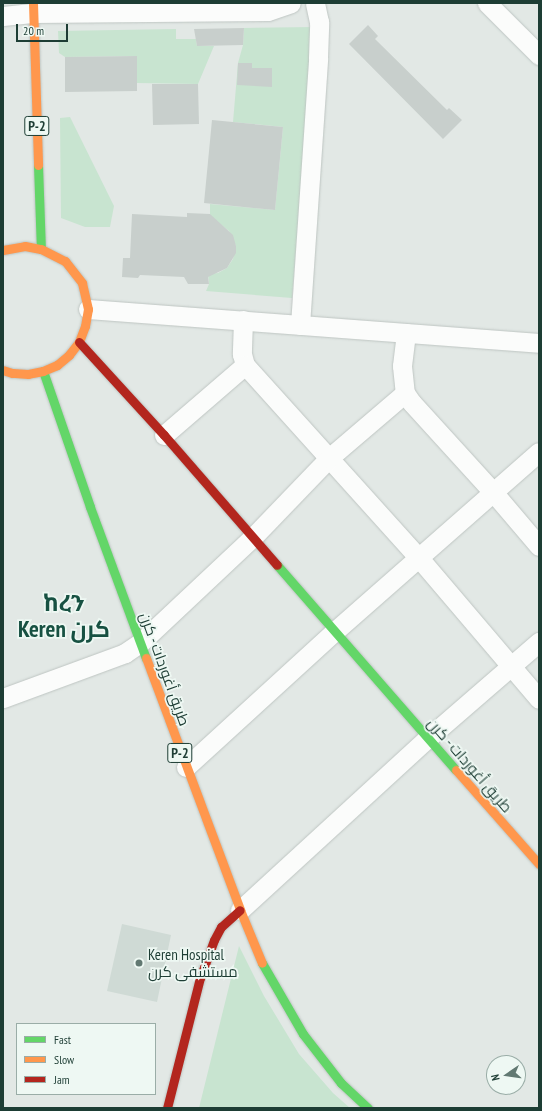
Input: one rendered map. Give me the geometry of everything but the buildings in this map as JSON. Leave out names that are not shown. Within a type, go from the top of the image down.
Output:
[{"type":"main road","name":"P-2","points":[[34,8],[42,249]]},
{"type":"main road","points":[[3,250],[25,246],[42,249],[65,261],[82,283],[88,309],[86,326],[79,342],[69,355],[57,365],[42,371],[28,374],[12,373],[3,370]]},
{"type":"main road","name":"طريق أغوردات - كرن","points":[[79,342],[335,630],[539,864]]},
{"type":"main road","name":"طريق أغوردات - كرن","points":[[42,371],[90,507],[186,767],[240,910],[264,967],[304,1034],[341,1083],[368,1108]]},
{"type":"main road","points":[[167,1108],[200,978],[214,940],[222,927],[240,910]]},
{"type":"street","points":[[3,16],[34,8],[131,6],[268,11],[291,3]]},
{"type":"street","points":[[300,325],[318,58],[319,22],[315,3]]},
{"type":"street","points":[[487,3],[539,55]]},
{"type":"street","points":[[88,309],[539,343]]},
{"type":"street","points":[[243,320],[242,354],[245,365],[419,558],[510,667],[539,699]]},
{"type":"street","points":[[406,333],[402,366],[405,393],[412,403],[493,492],[539,546]]},
{"type":"street","points":[[164,436],[245,365]]},
{"type":"street","points":[[3,698],[125,653],[140,643],[253,537],[329,458],[405,393]]},
{"type":"street","points":[[186,767],[335,630],[539,452]]},
{"type":"street","points":[[240,910],[428,738],[539,642]]},
{"type":"shaded area","name":"Keren Hospital مستشفى كرن","points":[[122,924],[171,935],[157,1002],[107,991]]},
{"type":"green space","points":[[314,27],[292,298],[206,291],[209,284],[208,274],[218,273],[227,268],[233,259],[236,246],[229,231],[219,223],[210,222],[210,204],[275,210],[283,127],[233,122],[238,63],[243,45],[244,28]]},
{"type":"green space","points":[[176,29],[176,39],[196,39],[197,46],[214,46],[198,84],[137,83],[137,56],[65,57],[59,53],[58,31]]},
{"type":"green space","points":[[70,117],[114,206],[110,227],[85,227],[61,218],[60,118]]},
{"type":"green space","points":[[239,946],[264,996],[299,1054],[333,1093],[350,1108],[199,1108]]},
{"type":"traffic: fast","points":[[38,165],[41,249]]},
{"type":"traffic: fast","points":[[43,371],[90,507],[146,658]]},
{"type":"traffic: fast","points":[[277,565],[456,770]]},
{"type":"traffic: fast","points":[[262,963],[303,1034],[341,1083],[368,1108]]},
{"type":"traffic: slow","points":[[33,3],[38,165]]},
{"type":"traffic: slow","points":[[3,250],[25,246],[41,249],[65,261],[82,283],[88,309],[85,326],[79,342],[69,355],[57,365],[43,371],[28,374],[12,373],[3,370]]},
{"type":"traffic: slow","points":[[146,658],[240,910],[262,963]]},
{"type":"traffic: slow","points":[[456,770],[539,864]]},
{"type":"traffic: jam","points":[[79,342],[164,435],[277,565]]},
{"type":"traffic: jam","points":[[167,1108],[200,978],[214,940],[221,927],[240,910]]},
{"type":"place","name":"Keren Hospital مستشفى كرن","points":[[139,963]]},
{"type":"district","name":"ከረን Keren كرن","points":[[64,616]]}]
